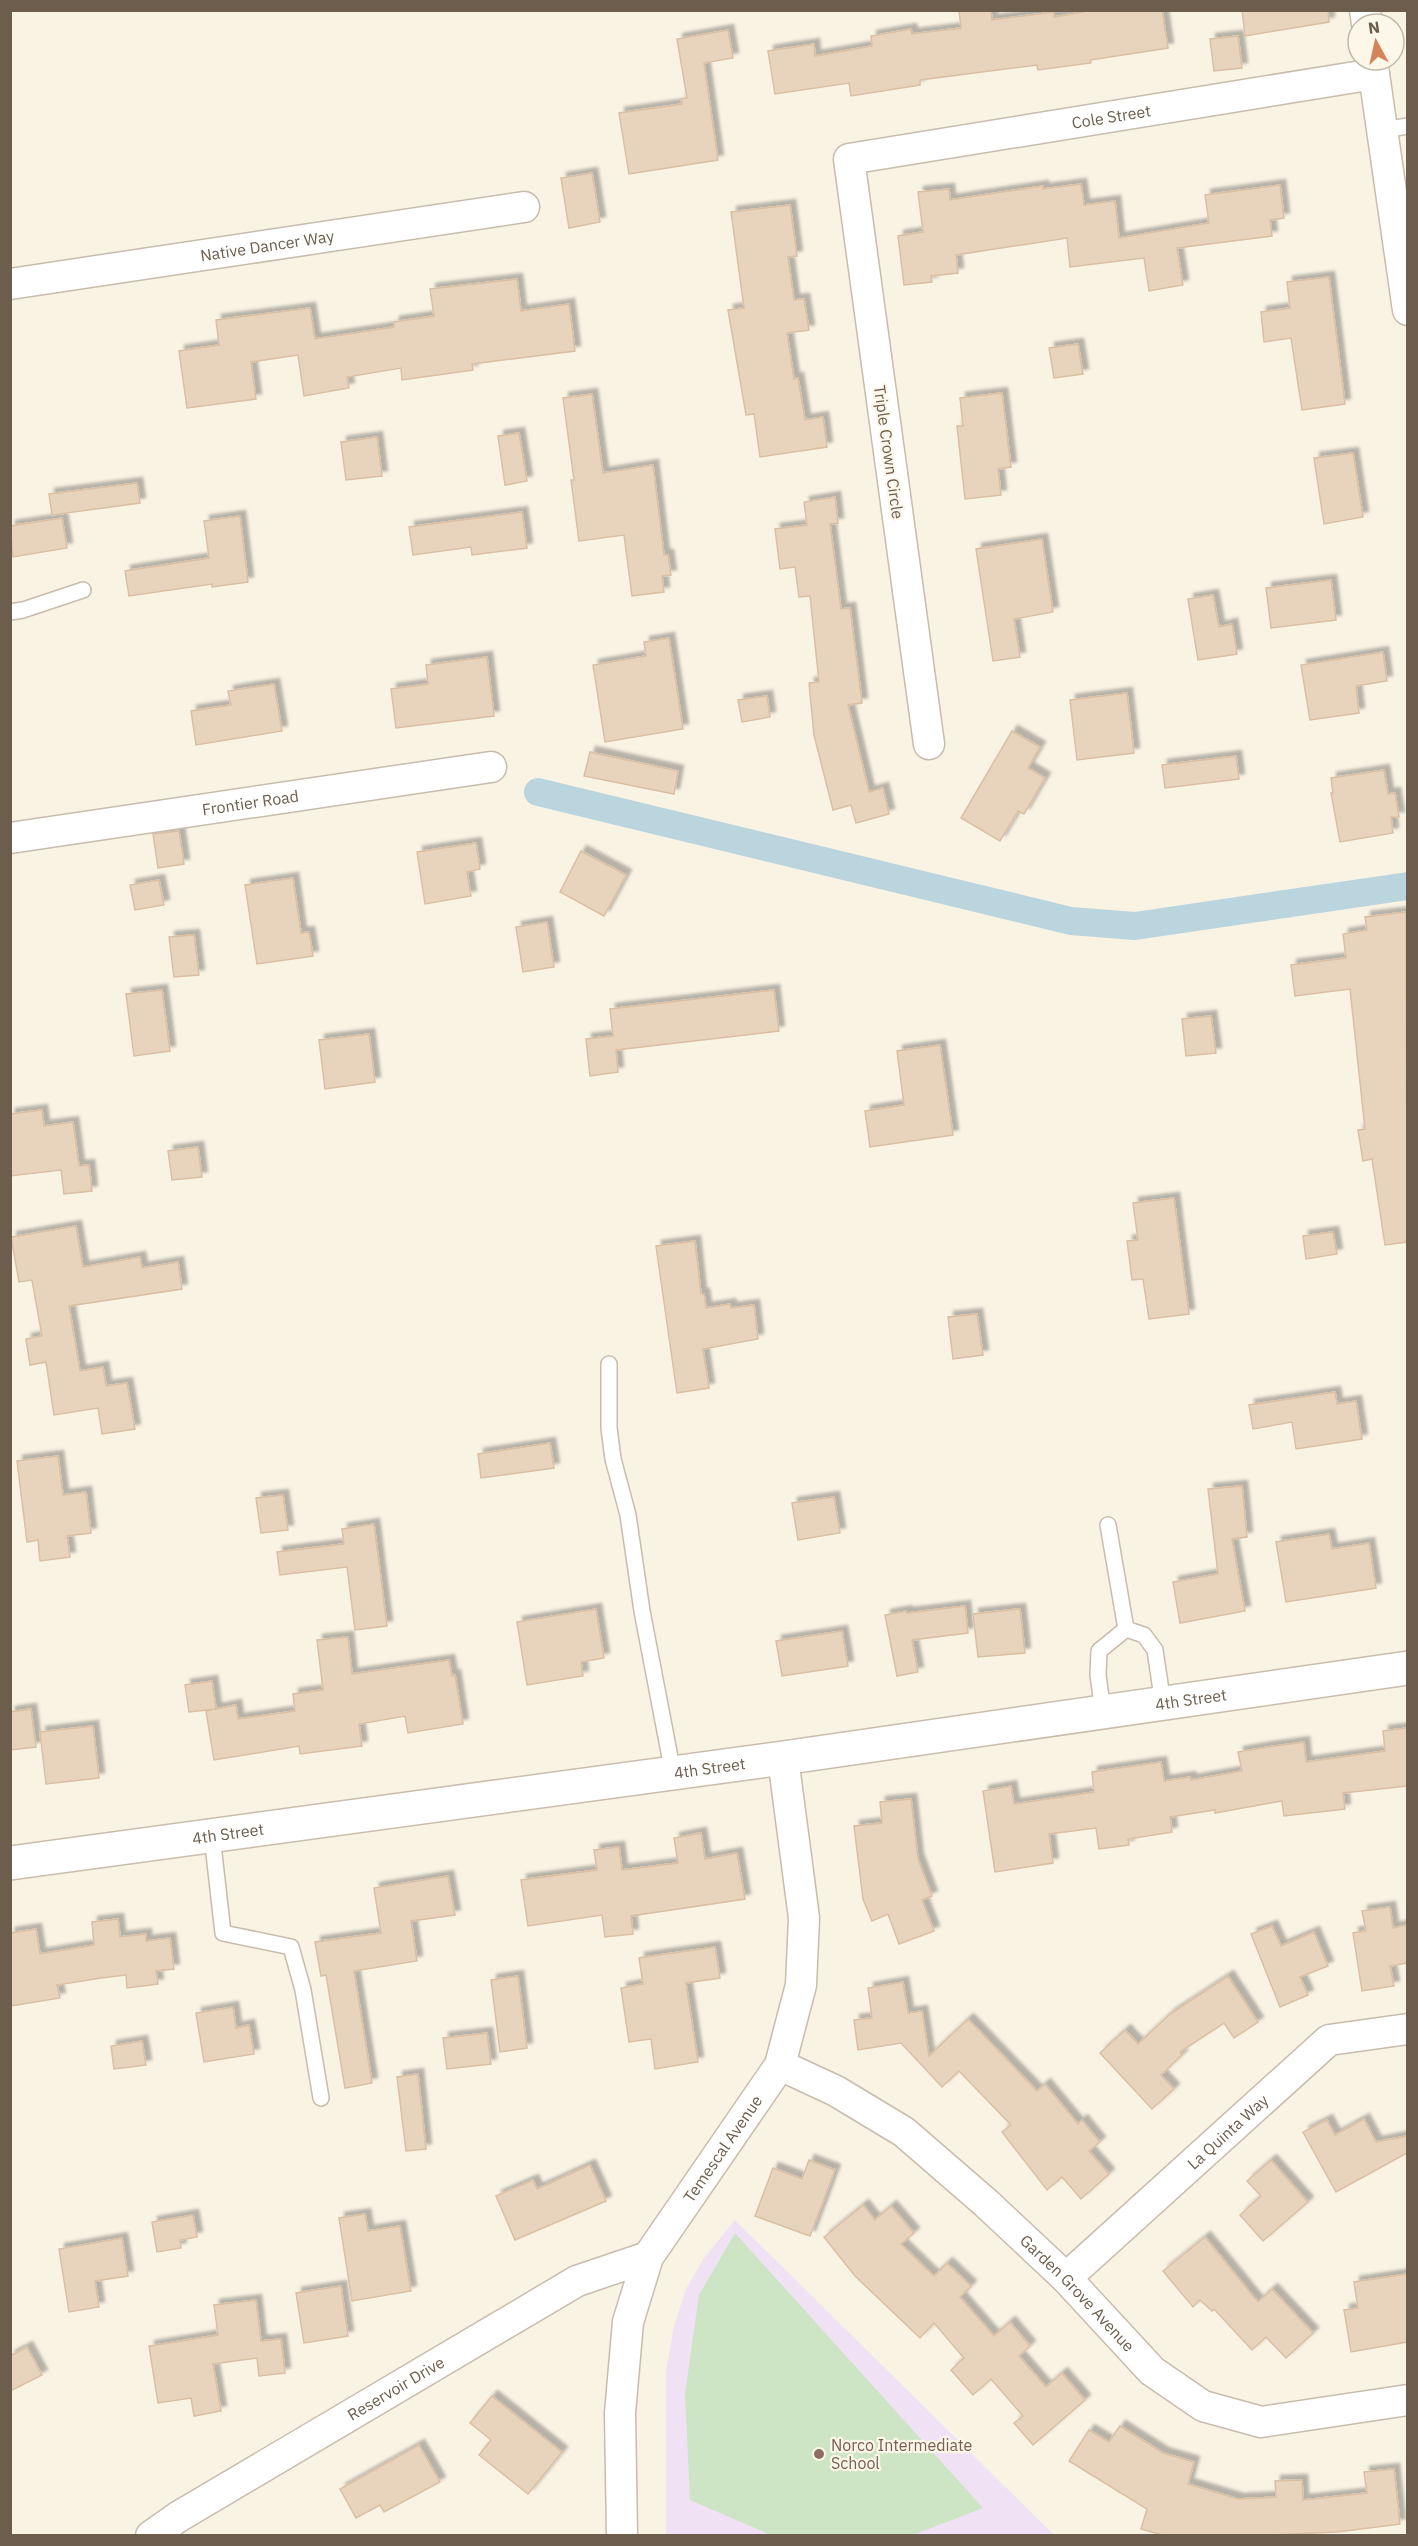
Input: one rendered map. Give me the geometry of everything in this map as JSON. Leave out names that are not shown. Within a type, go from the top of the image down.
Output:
[{"type":"street","name":"Cole Street","points":[[849,159],[1346,72]]},
{"type":"street","points":[[1375,72],[1395,128],[1407,304]]},
{"type":"street","name":"Triple Crown Circle","points":[[849,159],[929,744]]},
{"type":"street","name":"Native Dancer Way","points":[[10,284],[524,207]]},
{"type":"street","name":"Frontier Road","points":[[10,838],[491,767]]},
{"type":"street","name":"4th Street","points":[[10,1863],[783,1758],[1407,1668]]},
{"type":"street","name":"Temescal Avenue","points":[[622,2535],[620,2413],[628,2322],[648,2257],[780,2065],[801,1985],[804,1918],[783,1758]]},
{"type":"street","name":"La Quinta Way","points":[[1066,2278],[1329,2040],[1407,2029]]},
{"type":"street","name":"Garden Grove Avenue","points":[[780,2065],[836,2091],[904,2133],[986,2203],[1066,2278],[1152,2371],[1203,2406],[1261,2422],[1407,2400]]},
{"type":"street","name":"Reservoir Drive","points":[[151,2535],[577,2282],[648,2257]]},
{"type":"lane","points":[[10,612],[23,610],[83,590]]},
{"type":"lane","points":[[609,1364],[609,1428],[613,1459],[628,1515],[642,1611],[673,1773]]},
{"type":"lane","points":[[1108,1525],[1126,1629]]},
{"type":"lane","points":[[1126,1629],[1144,1635],[1155,1650],[1162,1704]]},
{"type":"lane","points":[[1103,1712],[1098,1675],[1099,1651],[1126,1629]]},
{"type":"lane","points":[[212,1836],[223,1933],[291,1947],[303,1990],[321,2098]]},
{"type":"shaded area","name":"Norco Intermediate School","points":[[735,2220],[1054,2535],[666,2536],[666,2372],[674,2326],[686,2289],[704,2258]]},
{"type":"green space","name":"Norco Intermediate School","points":[[735,2233],[983,2508],[913,2535],[773,2536],[690,2500],[685,2394],[699,2295]]},
{"type":"building","points":[[959,10],[991,10],[992,20],[1054,12],[1054,17],[1094,10],[1162,10],[1168,48],[1090,60],[1091,63],[1038,70],[1037,65],[920,80],[920,85],[851,96],[849,83],[775,94],[768,51],[814,44],[815,56],[872,46],[871,36],[911,29],[912,34],[961,28]]},
{"type":"building","points":[[1242,10],[1328,10],[1329,22],[1245,36]]},
{"type":"building","points":[[728,30],[733,58],[704,63],[718,160],[629,174],[619,113],[682,104],[681,99],[687,98],[677,39]]},
{"type":"building","points":[[1238,36],[1242,68],[1214,71],[1210,39]]},
{"type":"building","points":[[592,173],[600,222],[569,228],[561,178]]},
{"type":"building","points":[[1081,184],[1084,205],[1115,201],[1119,238],[1209,223],[1205,195],[1280,185],[1284,218],[1270,220],[1272,236],[1177,248],[1183,285],[1149,291],[1144,258],[1070,267],[1067,238],[956,255],[958,273],[931,276],[932,282],[904,285],[898,236],[923,232],[918,192],[949,189],[950,200],[1043,186],[1043,189]]},
{"type":"building","points":[[790,205],[797,256],[788,257],[794,300],[804,299],[809,330],[787,333],[794,379],[798,378],[805,420],[823,417],[827,447],[760,457],[754,414],[746,415],[728,310],[744,308],[731,212]]},
{"type":"building","points":[[1329,277],[1345,404],[1302,410],[1291,338],[1264,342],[1261,312],[1290,308],[1287,282]]},
{"type":"building","points":[[517,279],[521,311],[569,304],[575,351],[472,364],[473,370],[402,380],[401,368],[347,377],[349,388],[304,396],[298,355],[251,362],[256,399],[187,408],[179,351],[219,345],[216,320],[310,308],[315,339],[394,327],[394,322],[434,316],[430,289]]},
{"type":"building","points":[[1078,344],[1083,374],[1054,378],[1049,348]]},
{"type":"building","points":[[1002,393],[1011,467],[998,469],[1001,495],[965,499],[957,426],[963,426],[960,398]]},
{"type":"building","points":[[592,394],[603,473],[653,465],[664,555],[668,555],[671,575],[662,576],[664,592],[632,596],[624,535],[579,541],[571,480],[574,480],[563,398]]},
{"type":"building","points":[[519,433],[527,481],[505,485],[498,436]]},
{"type":"building","points":[[377,437],[382,476],[346,480],[341,442]]},
{"type":"building","points":[[1353,453],[1363,517],[1324,524],[1314,458]]},
{"type":"building","points":[[137,483],[140,503],[52,515],[49,494]]},
{"type":"building","points":[[835,497],[838,523],[830,524],[841,609],[850,608],[862,703],[848,705],[869,792],[883,788],[889,814],[856,823],[851,805],[833,810],[814,735],[809,683],[819,682],[810,596],[799,597],[795,567],[780,569],[775,529],[807,525],[804,502]]},
{"type":"building","points":[[522,512],[527,548],[472,555],[471,547],[413,555],[409,527]]},
{"type":"building","points":[[240,516],[248,582],[212,587],[212,584],[129,596],[125,571],[209,558],[204,521]]},
{"type":"building","points":[[62,518],[67,548],[13,557],[10,526]]},
{"type":"building","points":[[1042,539],[1053,612],[1014,619],[1020,657],[993,661],[976,549]]},
{"type":"building","points":[[1331,580],[1336,620],[1271,628],[1266,588]]},
{"type":"building","points":[[1213,595],[1219,627],[1232,624],[1237,654],[1198,660],[1188,599]]},
{"type":"building","points":[[669,638],[683,729],[605,742],[593,665],[646,656],[644,642]]},
{"type":"building","points":[[1383,652],[1387,681],[1356,686],[1359,713],[1310,720],[1301,665]]},
{"type":"building","points":[[487,657],[494,716],[396,728],[391,689],[428,684],[426,665]]},
{"type":"building","points":[[274,684],[282,731],[196,745],[191,711],[231,705],[228,691]]},
{"type":"building","points":[[1127,693],[1134,753],[1077,760],[1070,700]]},
{"type":"building","points":[[767,696],[770,717],[742,722],[738,700]]},
{"type":"building","points":[[1012,731],[1040,747],[1028,768],[1045,778],[1024,814],[1018,811],[1000,841],[961,818]]},
{"type":"building","points":[[590,752],[678,771],[674,794],[584,776]]},
{"type":"building","points":[[1236,756],[1239,779],[1165,788],[1162,765]]},
{"type":"building","points":[[1384,770],[1388,794],[1395,793],[1399,817],[1391,817],[1393,833],[1340,842],[1331,793],[1333,793],[1331,778]]},
{"type":"building","points":[[179,831],[184,864],[158,868],[153,834]]},
{"type":"building","points":[[476,843],[480,869],[467,872],[471,896],[425,904],[417,852]]},
{"type":"building","points":[[581,851],[626,875],[604,916],[560,892]]},
{"type":"building","points":[[293,878],[301,933],[309,932],[313,956],[257,964],[245,885]]},
{"type":"building","points":[[159,880],[164,905],[135,910],[130,885]]},
{"type":"building","points":[[1406,912],[1407,1242],[1385,1245],[1372,1159],[1363,1161],[1358,1130],[1365,1129],[1350,989],[1295,996],[1291,965],[1346,958],[1343,934],[1367,930],[1365,917]]},
{"type":"building","points":[[547,922],[554,967],[523,972],[516,927]]},
{"type":"building","points":[[194,935],[199,975],[174,977],[169,937]]},
{"type":"building","points":[[162,990],[170,1051],[134,1056],[126,994]]},
{"type":"building","points":[[774,990],[779,1031],[616,1050],[618,1072],[590,1076],[586,1039],[613,1036],[610,1009]]},
{"type":"building","points":[[1211,1016],[1216,1053],[1186,1056],[1182,1019]]},
{"type":"building","points":[[369,1034],[375,1082],[325,1089],[319,1040]]},
{"type":"building","points":[[940,1045],[953,1135],[870,1147],[865,1111],[904,1105],[897,1051]]},
{"type":"building","points":[[42,1110],[44,1126],[73,1122],[79,1166],[89,1165],[92,1191],[64,1194],[61,1170],[10,1176],[10,1114]]},
{"type":"building","points":[[198,1147],[202,1177],[172,1180],[168,1151]]},
{"type":"building","points":[[1174,1198],[1189,1314],[1149,1319],[1143,1279],[1132,1280],[1127,1241],[1138,1240],[1133,1203]]},
{"type":"building","points":[[76,1226],[83,1267],[140,1257],[142,1268],[178,1262],[182,1289],[69,1306],[80,1371],[103,1367],[106,1386],[127,1383],[135,1429],[102,1434],[98,1408],[54,1415],[46,1362],[30,1365],[26,1339],[42,1336],[32,1280],[19,1282],[11,1237]]},
{"type":"building","points":[[1333,1232],[1337,1254],[1306,1259],[1303,1236]]},
{"type":"building","points":[[695,1241],[701,1294],[704,1294],[706,1308],[730,1304],[731,1308],[754,1305],[758,1339],[703,1349],[709,1388],[677,1393],[656,1246]]},
{"type":"building","points":[[977,1314],[983,1355],[953,1359],[948,1317]]},
{"type":"building","points":[[1335,1392],[1337,1404],[1356,1401],[1362,1439],[1296,1449],[1292,1422],[1253,1429],[1249,1405]]},
{"type":"building","points":[[550,1443],[554,1468],[481,1478],[478,1454]]},
{"type":"building","points":[[58,1456],[63,1495],[86,1492],[91,1533],[67,1536],[70,1557],[40,1561],[38,1540],[27,1542],[17,1461]]},
{"type":"building","points":[[1242,1486],[1247,1537],[1232,1539],[1245,1611],[1180,1623],[1173,1582],[1218,1574],[1208,1489]]},
{"type":"building","points":[[283,1495],[288,1530],[261,1533],[256,1498]]},
{"type":"building","points":[[834,1497],[840,1533],[798,1540],[792,1503]]},
{"type":"building","points":[[374,1524],[387,1626],[355,1630],[347,1567],[280,1575],[277,1552],[344,1544],[342,1529]]},
{"type":"building","points":[[1329,1534],[1332,1549],[1369,1543],[1376,1588],[1286,1602],[1276,1542]]},
{"type":"building","points":[[965,1606],[968,1633],[912,1640],[918,1672],[897,1676],[885,1615]]},
{"type":"building","points":[[596,1609],[604,1658],[581,1662],[583,1676],[527,1685],[517,1622]]},
{"type":"building","points":[[1020,1609],[1025,1653],[978,1657],[973,1614]]},
{"type":"building","points":[[842,1631],[848,1666],[782,1676],[776,1641]]},
{"type":"building","points":[[348,1637],[352,1674],[449,1660],[452,1676],[455,1675],[463,1724],[408,1733],[405,1716],[359,1724],[362,1746],[300,1754],[299,1746],[214,1760],[206,1711],[236,1705],[238,1719],[295,1711],[293,1694],[323,1690],[317,1640]]},
{"type":"building","points":[[212,1681],[216,1709],[189,1712],[185,1685]]},
{"type":"building","points":[[31,1709],[36,1747],[10,1750],[10,1712]]},
{"type":"building","points":[[93,1726],[99,1778],[46,1784],[40,1732]]},
{"type":"building","points":[[1407,1728],[1407,1786],[1343,1793],[1345,1809],[1284,1816],[1282,1801],[1215,1813],[1215,1810],[1170,1817],[1172,1832],[1128,1839],[1129,1845],[1099,1849],[1096,1828],[1049,1834],[1053,1863],[995,1872],[983,1791],[1011,1786],[1014,1804],[1094,1792],[1092,1772],[1161,1762],[1164,1781],[1190,1777],[1191,1780],[1242,1771],[1238,1752],[1268,1747],[1304,1742],[1306,1762],[1385,1751],[1383,1731]]},
{"type":"building","points":[[911,1799],[918,1859],[932,1896],[922,1900],[934,1931],[899,1944],[888,1914],[872,1921],[863,1899],[854,1826],[882,1823],[880,1802]]},
{"type":"building","points":[[701,1833],[705,1859],[737,1853],[745,1899],[631,1916],[633,1934],[605,1937],[602,1915],[528,1926],[521,1880],[597,1870],[594,1850],[619,1847],[622,1870],[678,1863],[674,1838]]},
{"type":"building","points":[[448,1876],[455,1915],[411,1921],[417,1961],[354,1971],[372,2083],[345,2088],[326,1975],[321,1976],[315,1942],[381,1933],[374,1888]]},
{"type":"building","points":[[1390,1907],[1393,1928],[1407,1925],[1407,1963],[1390,1966],[1394,1986],[1362,1991],[1353,1933],[1366,1931],[1362,1911]]},
{"type":"building","points":[[118,1919],[120,1937],[146,1934],[146,1941],[170,1938],[174,1969],[156,1971],[158,1984],[127,1988],[126,1975],[101,1978],[57,1985],[60,1998],[10,2006],[10,1933],[36,1929],[40,1954],[94,1945],[92,1922]]},
{"type":"building","points":[[1272,1926],[1281,1946],[1314,1932],[1328,1966],[1300,1977],[1308,1995],[1280,2007],[1251,1934]]},
{"type":"building","points":[[715,1947],[720,1978],[686,1983],[698,2062],[655,2069],[651,2039],[629,2042],[621,1988],[643,1984],[639,1958]]},
{"type":"building","points":[[518,1976],[527,2048],[500,2052],[491,1980]]},
{"type":"building","points":[[1228,1976],[1258,2022],[1234,2038],[1224,2023],[1180,2052],[1182,2055],[1161,2075],[1174,2089],[1152,2109],[1100,2053],[1125,2030],[1138,2044],[1170,2014]]},
{"type":"building","points":[[903,1982],[908,2013],[922,2011],[929,2056],[968,2019],[1037,2091],[1045,2084],[1078,2124],[1082,2120],[1100,2142],[1089,2151],[1109,2174],[1081,2199],[1062,2177],[1047,2190],[1002,2132],[1011,2125],[959,2071],[942,2087],[901,2043],[858,2050],[854,2020],[872,2018],[868,1988]]},
{"type":"building","points":[[233,2007],[236,2028],[249,2025],[254,2054],[204,2062],[196,2013]]},
{"type":"building","points":[[487,2033],[491,2064],[447,2069],[443,2038]]},
{"type":"building","points":[[142,2041],[146,2065],[114,2069],[111,2046]]},
{"type":"building","points":[[418,2074],[426,2149],[406,2151],[397,2077]]},
{"type":"building","points":[[1364,2119],[1376,2142],[1407,2136],[1407,2153],[1336,2192],[1303,2132],[1327,2120],[1335,2135]]},
{"type":"building","points":[[809,2160],[835,2170],[810,2236],[755,2216],[773,2168],[802,2179]]},
{"type":"building","points":[[1271,2160],[1308,2202],[1263,2241],[1240,2215],[1261,2196],[1247,2181]]},
{"type":"building","points":[[590,2165],[606,2201],[515,2240],[496,2196],[533,2180],[537,2189]]},
{"type":"building","points":[[863,2205],[875,2220],[891,2206],[914,2233],[901,2244],[934,2276],[947,2263],[971,2286],[960,2297],[994,2336],[1010,2322],[1030,2346],[1019,2356],[1046,2387],[1062,2373],[1085,2400],[1033,2445],[1014,2423],[1023,2416],[991,2379],[973,2395],[951,2370],[964,2358],[934,2323],[920,2338],[855,2276],[824,2237]]},
{"type":"building","points":[[365,2214],[368,2231],[400,2226],[411,2291],[352,2301],[339,2218]]},
{"type":"building","points":[[193,2215],[197,2237],[180,2240],[181,2248],[157,2252],[152,2222]]},
{"type":"building","points":[[1205,2237],[1258,2302],[1272,2289],[1313,2333],[1286,2358],[1266,2337],[1252,2350],[1214,2309],[1212,2311],[1200,2300],[1193,2307],[1163,2271]]},
{"type":"building","points":[[122,2238],[128,2276],[95,2281],[99,2307],[69,2312],[59,2249]]},
{"type":"building","points":[[1407,2274],[1407,2342],[1351,2352],[1344,2310],[1358,2308],[1354,2282]]},
{"type":"building","points":[[341,2286],[348,2336],[304,2343],[296,2293]]},
{"type":"building","points":[[256,2300],[261,2341],[281,2339],[285,2373],[259,2376],[257,2358],[213,2364],[221,2411],[194,2416],[191,2398],[158,2403],[149,2346],[218,2335],[214,2305]]},
{"type":"building","points":[[27,2347],[42,2375],[10,2391],[10,2356]]},
{"type":"building","points":[[492,2396],[562,2452],[528,2494],[479,2455],[491,2440],[470,2423]]},
{"type":"building","points":[[1120,2426],[1163,2453],[1194,2462],[1188,2484],[1238,2499],[1276,2497],[1275,2481],[1302,2480],[1303,2500],[1367,2493],[1364,2472],[1394,2469],[1400,2524],[1337,2532],[1271,2535],[1162,2535],[1141,2529],[1147,2509],[1069,2461],[1089,2430],[1109,2442]]},
{"type":"building","points":[[419,2445],[440,2482],[384,2512],[380,2505],[356,2518],[340,2489]]},
{"type":"waterway","points":[[538,792],[1071,921],[1135,926],[1408,886]]},
{"type":"place","name":"Norco Intermediate School","points":[[819,2454]]}]
